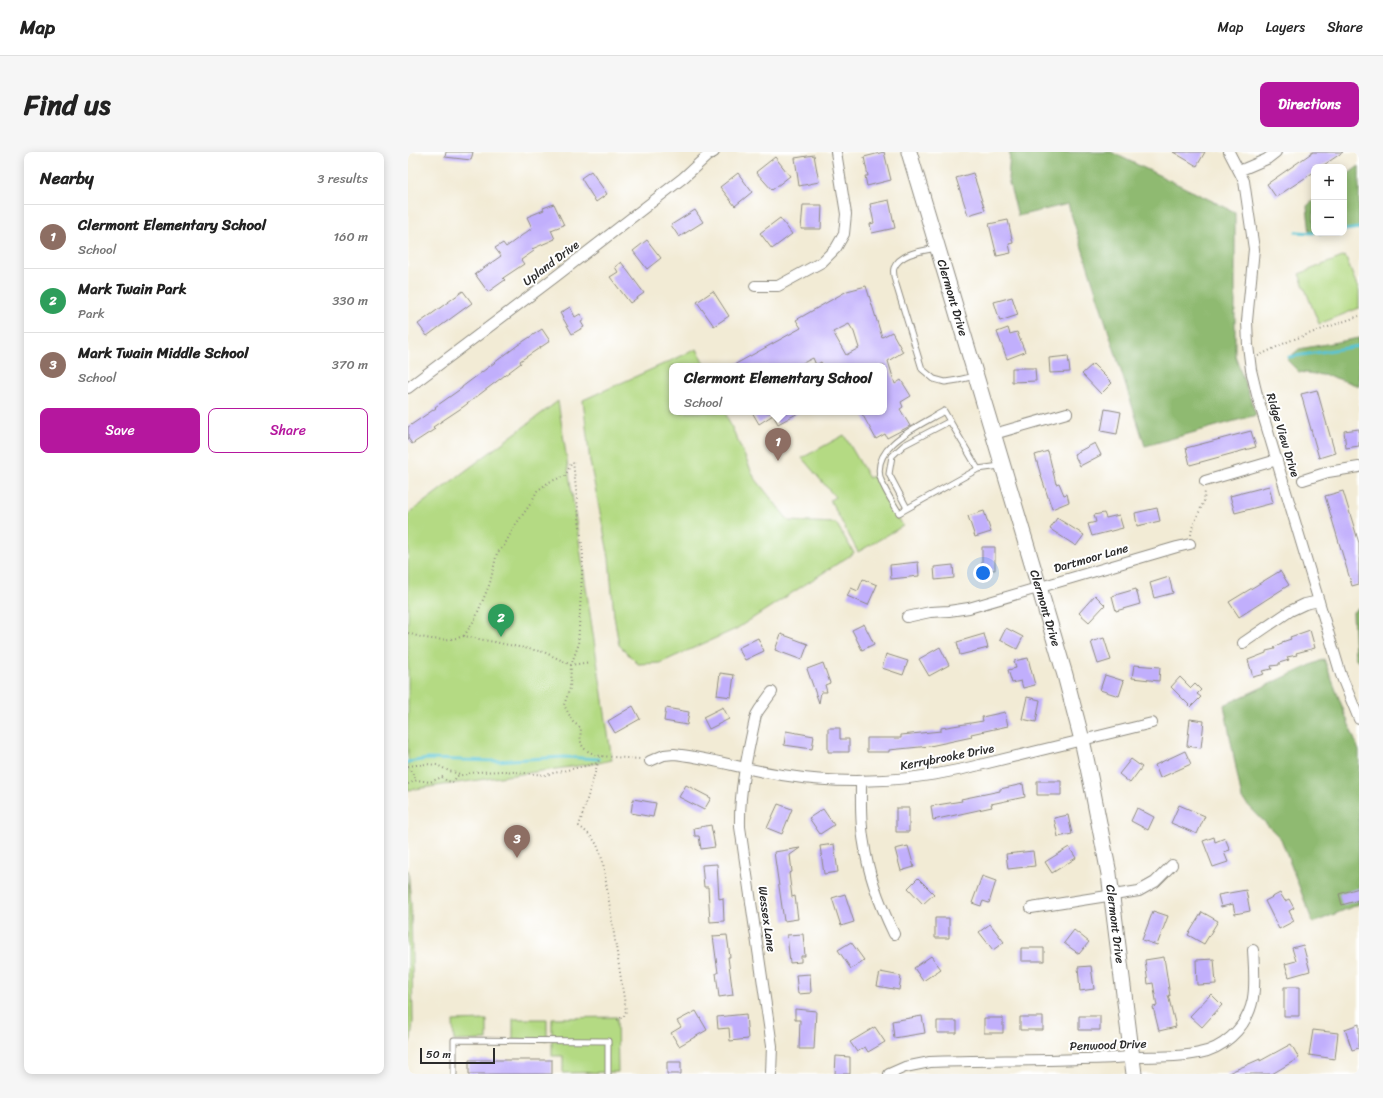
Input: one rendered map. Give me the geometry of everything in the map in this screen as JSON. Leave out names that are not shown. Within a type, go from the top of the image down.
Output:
[{"type":"street","points":[[755,286],[778,286],[822,262],[836,248],[844,234],[846,214],[836,152]]},
{"type":"street","name":"Clermont Drive","points":[[909,152],[1065,675],[1082,740],[1112,896],[1134,1074]]},
{"type":"street","name":"Ridge View Drive","points":[[1229,152],[1244,181],[1254,248],[1247,321],[1251,370],[1341,675],[1359,719]]},
{"type":"street","points":[[1239,171],[1267,158],[1276,152]]},
{"type":"street","name":"Upland Drive","points":[[408,388],[683,178],[708,153]]},
{"type":"street","points":[[994,434],[1066,413]]},
{"type":"street","points":[[1205,481],[1277,460]]},
{"type":"street","points":[[1303,480],[1328,472],[1359,467]]},
{"type":"street","name":"Dartmoor Lane","points":[[907,617],[930,612],[960,610],[1190,544]]},
{"type":"street","points":[[1244,643],[1290,611],[1305,604],[1319,601]]},
{"type":"street","name":"Wessex Lane","points":[[771,1074],[772,1046],[740,827],[740,796],[756,715],[772,692]]},
{"type":"street","name":"Kerrybrooke Drive","points":[[650,761],[674,754],[808,779],[834,781],[898,780],[940,774],[1152,723]]},
{"type":"street","points":[[861,781],[862,825],[867,863],[882,909],[894,934]]},
{"type":"street","points":[[1031,908],[1139,891],[1163,875],[1172,865]]},
{"type":"street","name":"Penwood Drive","points":[[889,1074],[905,1067],[930,1062],[1133,1057],[1200,1053],[1217,1047],[1232,1037],[1245,1020],[1253,1000],[1255,986],[1252,950]]},
{"type":"lane","points":[[937,247],[900,258],[894,269],[895,281],[922,369],[934,380],[945,382],[976,376]]},
{"type":"lane","points":[[978,469],[944,411],[896,439],[881,459],[880,480],[899,513],[978,469],[1003,465]]},
{"type":"lane","points":[[907,508],[889,474],[892,456],[904,445],[950,421]]},
{"type":"lane","points":[[454,1074],[454,1040],[608,1041],[608,1074]]},
{"type":"path","points":[[1258,356],[1289,341],[1359,316]]},
{"type":"path","points":[[464,636],[475,619],[490,583],[497,553],[504,546],[514,527],[531,503],[537,491],[549,482],[565,476],[573,461],[583,556],[578,646],[571,665],[570,688],[564,705],[573,722],[581,728],[581,746],[588,752],[600,756],[650,761]]},
{"type":"path","points":[[1190,544],[1192,528],[1204,501],[1205,481]]},
{"type":"path","points":[[408,633],[425,639],[452,640],[464,636],[544,652],[571,665],[591,662]]},
{"type":"path","points":[[600,756],[579,826],[594,839],[600,850],[604,863],[626,1011],[624,1016],[617,1020]]},
{"type":"path","points":[[408,784],[417,780],[430,782],[442,777],[446,781],[453,782],[457,776],[477,772],[504,771],[545,775],[598,763]]},
{"type":"path","points":[[417,780],[408,766],[426,764],[437,765],[461,775]]},
{"type":"green space","points":[[1010,152],[1111,152],[1235,212],[1235,355],[1256,415],[1145,446],[1068,204],[1018,216],[1008,179]]},
{"type":"green space","points":[[1359,166],[1359,229],[1347,230],[1347,175]]},
{"type":"green space","points":[[1311,203],[1311,233],[1310,233],[1307,206]]},
{"type":"green space","points":[[1345,256],[1359,291],[1359,308],[1319,324],[1299,274]]},
{"type":"green space","points":[[1359,338],[1359,386],[1330,376],[1299,372],[1287,360],[1299,349]]},
{"type":"green space","points":[[697,349],[704,363],[669,363],[669,415],[726,415],[754,477],[789,521],[836,523],[854,553],[736,629],[660,663],[638,664],[619,645],[614,616],[609,558],[590,462],[583,400]]},
{"type":"green space","points":[[558,401],[612,760],[408,790],[408,514]]},
{"type":"green space","points":[[844,435],[869,478],[875,475],[903,526],[858,552],[830,500],[835,497],[802,458]]},
{"type":"green space","points":[[1359,607],[1359,662],[1355,657],[1353,612]]},
{"type":"green space","points":[[1324,659],[1359,751],[1359,904],[1313,923],[1281,839],[1242,799],[1224,705]]},
{"type":"green space","points":[[408,870],[411,903],[413,1021],[411,1039],[408,1046]]},
{"type":"green space","points":[[617,1017],[618,1072],[563,1073],[563,1056],[552,1056],[552,1018]]},
{"type":"green space","points":[[513,1019],[547,1019],[547,1040],[513,1040]]},
{"type":"green space","points":[[487,1020],[487,1040],[454,1041],[453,1021]]},
{"type":"building","points":[[446,152],[473,152],[471,160],[445,157]]},
{"type":"building","points":[[884,152],[891,180],[867,186],[865,176],[868,176],[864,157]]},
{"type":"building","points":[[1173,152],[1205,152],[1197,166]]},
{"type":"building","points":[[1313,152],[1343,152],[1325,164],[1311,164],[1311,174],[1276,197],[1267,184]]},
{"type":"building","points":[[814,155],[819,182],[799,186],[795,158]]},
{"type":"building","points":[[775,157],[790,176],[772,190],[756,172]]},
{"type":"building","points":[[591,171],[607,194],[596,202],[581,178]]},
{"type":"building","points":[[738,173],[752,192],[735,206],[720,187]]},
{"type":"building","points":[[973,173],[985,210],[968,215],[956,178]]},
{"type":"building","points":[[889,200],[895,228],[872,233],[870,224],[874,223],[870,204]]},
{"type":"building","points":[[554,204],[564,225],[551,230],[555,239],[532,249],[534,251],[521,260],[524,264],[503,278],[505,280],[488,292],[475,274],[501,256],[495,248],[503,243],[506,247],[532,228],[527,217]]},
{"type":"building","points":[[803,205],[822,205],[821,229],[801,229]]},
{"type":"building","points":[[695,210],[703,222],[679,237],[671,225]]},
{"type":"building","points":[[780,218],[792,234],[772,249],[760,233]]},
{"type":"building","points":[[1008,220],[1013,243],[1009,244],[1011,253],[997,256],[989,224]]},
{"type":"building","points":[[647,240],[661,258],[647,269],[633,251]]},
{"type":"building","points":[[621,262],[644,293],[630,303],[610,277],[618,272],[615,267]]},
{"type":"building","points":[[866,286],[882,337],[892,332],[903,352],[888,361],[895,384],[901,380],[911,396],[901,402],[903,407],[900,409],[910,426],[887,438],[885,434],[876,439],[863,415],[887,415],[887,363],[815,363],[813,358],[803,363],[737,363],[801,328],[796,320],[847,291]],"holes":[[[849,324],[854,332],[859,348],[846,355],[833,332]]]},
{"type":"building","points":[[463,291],[472,303],[427,336],[418,324]]},
{"type":"building","points":[[713,291],[729,316],[714,326],[697,302]]},
{"type":"building","points":[[1012,297],[1018,315],[1000,321],[994,302]]},
{"type":"building","points":[[570,307],[575,317],[580,314],[584,320],[581,322],[584,327],[572,334],[560,313]]},
{"type":"building","points":[[1008,328],[1010,334],[1017,332],[1025,352],[1007,359],[997,332]]},
{"type":"building","points":[[542,329],[550,341],[520,361],[521,363],[463,407],[433,427],[435,429],[412,444],[408,438],[408,427],[436,408],[435,407],[518,345]]},
{"type":"building","points":[[1068,356],[1070,372],[1050,373],[1049,358]]},
{"type":"building","points":[[1093,364],[1112,383],[1101,394],[1082,374]]},
{"type":"building","points":[[1012,368],[1035,368],[1036,381],[1012,382]]},
{"type":"building","points":[[1317,390],[1335,453],[1319,458],[1301,394]]},
{"type":"building","points":[[1105,409],[1121,412],[1117,434],[1101,431]]},
{"type":"building","points":[[754,415],[773,415],[759,424]]},
{"type":"building","points":[[773,415],[794,415],[778,424]]},
{"type":"building","points":[[1359,429],[1359,446],[1346,448],[1344,431]]},
{"type":"building","points":[[1251,431],[1256,447],[1190,465],[1186,448]]},
{"type":"building","points":[[1095,443],[1101,455],[1080,466],[1074,454]]},
{"type":"building","points":[[1048,451],[1056,484],[1059,483],[1064,495],[1067,494],[1069,502],[1052,509],[1035,455]]},
{"type":"building","points":[[1269,486],[1273,503],[1235,513],[1230,496]]},
{"type":"building","points":[[1343,491],[1359,543],[1359,584],[1352,586],[1325,496]]},
{"type":"building","points":[[1157,508],[1160,521],[1137,526],[1135,513]]},
{"type":"building","points":[[984,511],[991,532],[975,537],[968,516]]},
{"type":"building","points":[[1104,513],[1106,518],[1119,515],[1123,528],[1092,536],[1088,524],[1096,522],[1094,515]]},
{"type":"building","points":[[1057,518],[1084,535],[1076,546],[1050,529]]},
{"type":"building","points":[[982,547],[995,547],[995,570],[982,569]]},
{"type":"building","points":[[918,562],[919,576],[891,579],[890,565]]},
{"type":"building","points":[[953,565],[954,578],[935,580],[934,567]]},
{"type":"building","points":[[1280,571],[1289,585],[1239,617],[1229,602]]},
{"type":"building","points":[[1169,577],[1173,593],[1154,598],[1150,583]]},
{"type":"building","points":[[863,579],[877,585],[868,605],[847,596],[851,588],[858,591]]},
{"type":"building","points":[[1136,589],[1140,604],[1116,611],[1112,596]]},
{"type":"building","points":[[1095,595],[1105,605],[1089,622],[1079,613]]},
{"type":"building","points":[[864,624],[874,644],[862,650],[852,630]]},
{"type":"building","points":[[1006,628],[1023,637],[1017,649],[1000,640]]},
{"type":"building","points":[[1310,630],[1315,648],[1287,657],[1289,660],[1279,663],[1279,665],[1271,666],[1272,669],[1262,671],[1264,674],[1253,677],[1248,660],[1266,653],[1266,651],[1275,649],[1274,647],[1282,644],[1282,642],[1291,639],[1290,637]]},
{"type":"building","points":[[781,634],[808,644],[802,660],[775,650]]},
{"type":"building","points":[[984,634],[988,648],[960,655],[957,642]]},
{"type":"building","points":[[758,638],[764,651],[745,660],[738,648]]},
{"type":"building","points":[[1104,638],[1111,660],[1098,664],[1091,642]]},
{"type":"building","points":[[940,647],[949,665],[929,676],[919,659]]},
{"type":"building","points":[[886,654],[908,661],[903,675],[882,668]]},
{"type":"building","points":[[1028,658],[1035,685],[1023,688],[1021,681],[1012,683],[1008,670],[1016,668],[1014,661]]},
{"type":"building","points":[[823,663],[830,683],[825,685],[827,692],[821,692],[819,703],[807,669]]},
{"type":"building","points":[[1134,665],[1160,667],[1159,681],[1132,678]]},
{"type":"building","points":[[720,673],[734,675],[731,697],[717,695]]},
{"type":"building","points":[[1105,675],[1124,681],[1119,696],[1100,690]]},
{"type":"building","points":[[1180,677],[1191,688],[1195,684],[1201,690],[1197,694],[1201,697],[1191,707],[1171,687]]},
{"type":"building","points":[[1027,697],[1040,700],[1036,722],[1022,719]]},
{"type":"building","points":[[633,706],[640,719],[615,733],[608,721]]},
{"type":"building","points":[[723,707],[729,719],[709,729],[703,717]]},
{"type":"building","points":[[666,708],[689,712],[687,725],[664,721]]},
{"type":"building","points":[[1005,712],[1008,726],[971,734],[972,737],[930,746],[889,750],[889,752],[867,752],[867,738],[901,738],[901,735],[941,731],[941,728],[983,721],[982,717]]},
{"type":"building","points":[[1190,719],[1204,721],[1201,748],[1187,746]]},
{"type":"building","points":[[828,728],[840,728],[840,739],[849,739],[849,752],[828,752]]},
{"type":"building","points":[[786,731],[814,736],[812,749],[784,745]]},
{"type":"building","points":[[1185,751],[1191,764],[1160,778],[1155,765]]},
{"type":"building","points":[[1131,759],[1142,767],[1130,783],[1119,774]]},
{"type":"building","points":[[1037,781],[1061,781],[1061,795],[1037,795]]},
{"type":"building","points":[[1023,784],[1025,797],[991,804],[992,807],[933,820],[931,806],[962,801],[961,799],[1000,791],[1000,789]]},
{"type":"building","points":[[686,785],[711,798],[704,810],[679,797]]},
{"type":"building","points":[[633,799],[656,803],[653,817],[631,813]]},
{"type":"building","points":[[778,804],[792,809],[782,834],[767,828]]},
{"type":"building","points":[[1179,805],[1205,816],[1197,834],[1171,823]]},
{"type":"building","points":[[896,808],[909,808],[909,832],[896,832]]},
{"type":"building","points":[[1137,808],[1154,817],[1148,830],[1131,821]]},
{"type":"building","points":[[823,809],[834,825],[820,834],[809,818]]},
{"type":"building","points":[[1068,815],[1072,834],[1058,837],[1054,818]]},
{"type":"building","points":[[711,825],[715,847],[701,849],[699,836],[695,836],[694,828]]},
{"type":"building","points":[[1214,837],[1215,842],[1225,838],[1230,850],[1224,852],[1228,862],[1213,867],[1203,841]]},
{"type":"building","points":[[834,844],[838,872],[824,874],[820,846]]},
{"type":"building","points":[[908,846],[914,867],[901,871],[895,849]]},
{"type":"building","points":[[1069,847],[1076,858],[1052,873],[1045,862]]},
{"type":"building","points":[[800,848],[790,855],[792,872],[789,873],[792,897],[795,896],[798,919],[784,921],[774,852]]},
{"type":"building","points":[[1033,851],[1035,866],[1008,869],[1006,854]]},
{"type":"building","points":[[717,864],[719,899],[723,898],[724,921],[710,922],[708,887],[704,887],[702,865]]},
{"type":"building","points":[[982,876],[996,881],[989,903],[983,901],[981,906],[972,903]]},
{"type":"building","points":[[918,878],[934,894],[923,904],[908,888]]},
{"type":"building","points":[[1359,888],[1359,900],[1342,905],[1339,894]]},
{"type":"building","points":[[1246,890],[1250,911],[1235,914],[1233,904],[1221,907],[1218,895]]},
{"type":"building","points":[[1280,893],[1285,901],[1289,899],[1294,908],[1289,911],[1294,921],[1279,929],[1265,901]]},
{"type":"building","points":[[845,894],[854,922],[841,926],[832,898]]},
{"type":"building","points":[[1153,911],[1168,916],[1157,945],[1142,940]]},
{"type":"building","points":[[1202,912],[1218,921],[1204,944],[1188,935]]},
{"type":"building","points":[[935,918],[949,918],[949,938],[935,938]]},
{"type":"building","points":[[990,924],[1004,942],[993,950],[979,932]]},
{"type":"building","points":[[1074,930],[1089,942],[1079,954],[1064,943]]},
{"type":"building","points":[[803,934],[805,956],[801,956],[801,962],[790,963],[787,935]]},
{"type":"building","points":[[727,935],[733,995],[719,997],[716,973],[718,973],[713,936]]},
{"type":"building","points":[[851,942],[864,960],[851,969],[838,950]]},
{"type":"building","points":[[1303,945],[1310,971],[1289,977],[1285,964],[1296,961],[1292,948]]},
{"type":"building","points":[[1021,948],[1044,948],[1044,961],[1021,961]]},
{"type":"building","points":[[931,956],[941,969],[923,981],[914,968]]},
{"type":"building","points":[[1164,957],[1170,996],[1168,995],[1176,1027],[1159,1031],[1153,1007],[1157,1006],[1153,983],[1148,984],[1145,960]]},
{"type":"building","points":[[1214,959],[1216,984],[1197,985],[1196,960]]},
{"type":"building","points":[[1091,966],[1094,989],[1080,991],[1078,967]]},
{"type":"building","points":[[880,972],[901,976],[899,990],[877,986]]},
{"type":"building","points":[[810,974],[811,993],[798,994],[796,975]]},
{"type":"building","points":[[1284,987],[1299,987],[1299,1016],[1284,1016]]},
{"type":"building","points":[[1211,994],[1222,1005],[1202,1027],[1190,1016]]},
{"type":"building","points":[[795,1009],[816,1011],[814,1049],[799,1049],[800,1020],[795,1020]]},
{"type":"building","points":[[696,1011],[707,1030],[679,1046],[671,1033],[681,1027],[677,1021]]},
{"type":"building","points":[[746,1014],[748,1039],[730,1041],[729,1028],[718,1029],[717,1017]]},
{"type":"building","points":[[922,1016],[925,1033],[894,1038],[892,1021]]},
{"type":"building","points":[[1079,1016],[1100,1016],[1100,1030],[1079,1030]]},
{"type":"building","points":[[1020,1017],[1043,1017],[1043,1030],[1020,1030]]},
{"type":"building","points":[[984,1018],[1003,1018],[1003,1033],[984,1033]]},
{"type":"building","points":[[937,1021],[957,1021],[957,1033],[937,1033]]},
{"type":"building","points":[[1359,1024],[1359,1048],[1352,1050],[1345,1029]]},
{"type":"building","points":[[875,1027],[885,1042],[868,1052],[865,1047],[857,1052],[850,1042]]},
{"type":"building","points":[[1313,1030],[1338,1033],[1335,1059],[1309,1055]]},
{"type":"building","points":[[1291,1044],[1299,1058],[1272,1074],[1226,1074],[1260,1059],[1260,1061]]},
{"type":"building","points":[[836,1056],[850,1057],[850,1074],[835,1074]]},
{"type":"building","points":[[469,1060],[552,1060],[552,1074],[469,1074]]},
{"type":"building","points":[[667,1062],[681,1062],[681,1074],[667,1074]]},
{"type":"waterway","points":[[1347,230],[1359,228]]},
{"type":"waterway","points":[[1296,232],[1311,233]]},
{"type":"waterway","points":[[1289,357],[1359,346]]},
{"type":"waterway","points":[[408,762],[428,759],[494,761],[564,757],[599,759]]},
{"type":"place","name":"Clermont Elementary School","points":[[778,461]]},
{"type":"place","name":"Mark Twain Park","points":[[501,637]]},
{"type":"place","name":"Mark Twain Middle School","points":[[517,858]]}]
